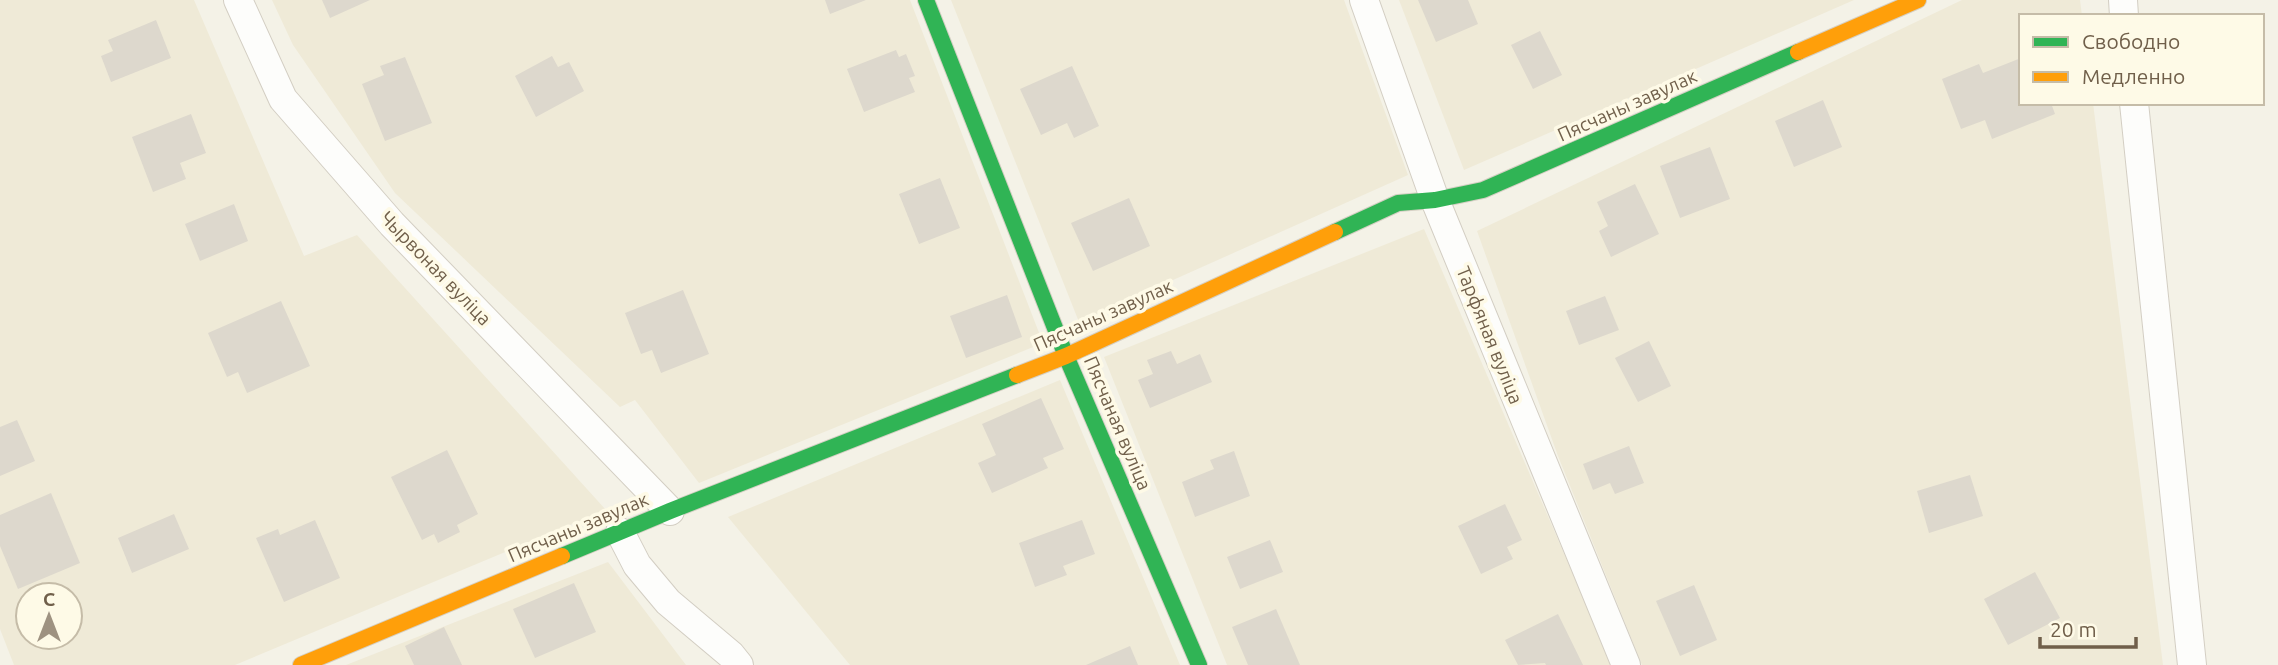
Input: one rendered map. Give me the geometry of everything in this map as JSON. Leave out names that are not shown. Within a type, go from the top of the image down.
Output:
[{"type":"street","name":"Чырвоная вуліца","points":[[238,0],[283,99],[392,224],[670,511]]},
{"type":"street","name":"Пясчаная вуліца","points":[[926,0],[1066,356],[1199,665]]},
{"type":"street","name":"Тарфяная вуліца","points":[[1364,0],[1435,200],[1626,665]]},
{"type":"street","name":"Пясчаны завулак","points":[[301,665],[670,511],[1066,356],[1398,203],[1435,200],[1483,190],[1918,0]]},
{"type":"street","points":[[2134,105],[2192,665]]},
{"type":"street","points":[[620,532],[637,565],[668,602],[731,655],[739,665]]},
{"type":"shaded area","points":[[0,0],[194,0],[304,256],[357,235],[606,510],[235,665],[14,665],[0,629]]},
{"type":"shaded area","points":[[272,0],[910,0],[1043,343],[699,483],[635,400],[620,407],[395,193],[293,45]]},
{"type":"shaded area","points":[[951,0],[1344,0],[1408,175],[1079,322]]},
{"type":"shaded area","points":[[1399,0],[1854,0],[1464,170]]},
{"type":"shaded area","points":[[1962,0],[2080,0],[2082,14],[2019,14],[2019,105],[2093,105],[2163,665],[1642,665],[1558,456],[1477,231]]},
{"type":"shaded area","points":[[1424,229],[1610,665],[1227,665],[1104,357]]},
{"type":"shaded area","points":[[1060,380],[1180,665],[850,665],[728,517]]},
{"type":"shaded area","points":[[608,562],[686,665],[346,665]]},
{"type":"building","points":[[322,0],[370,0],[330,18]]},
{"type":"building","points":[[825,0],[866,0],[830,14]]},
{"type":"building","points":[[1418,0],[1468,0],[1478,24],[1436,42]]},
{"type":"building","points":[[156,20],[171,58],[111,82],[101,56],[113,51],[108,40]]},
{"type":"building","points":[[1540,31],[1562,75],[1533,89],[1511,45]]},
{"type":"building","points":[[896,50],[899,57],[906,54],[915,76],[909,78],[915,92],[864,112],[847,69]]},
{"type":"building","points":[[552,56],[558,67],[569,62],[584,91],[536,117],[515,76]]},
{"type":"building","points":[[405,57],[432,123],[385,141],[362,84],[384,75],[380,66]]},
{"type":"building","points":[[2019,59],[2019,105],[2052,105],[2055,114],[1992,139],[1985,120],[1961,129],[1942,79],[1979,64],[1983,73]]},
{"type":"building","points":[[1072,66],[1099,126],[1074,138],[1067,123],[1041,135],[1020,89]]},
{"type":"building","points":[[1823,100],[1842,147],[1794,167],[1775,121]]},
{"type":"building","points":[[191,114],[206,153],[180,163],[186,179],[153,192],[132,137]]},
{"type":"building","points":[[1710,147],[1730,199],[1680,218],[1660,166]]},
{"type":"building","points":[[940,178],[960,228],[919,244],[899,194]]},
{"type":"building","points":[[1635,184],[1659,234],[1611,257],[1599,231],[1608,226],[1597,202]]},
{"type":"building","points":[[1129,198],[1150,246],[1093,271],[1071,223]]},
{"type":"building","points":[[234,204],[248,241],[200,261],[185,224]]},
{"type":"building","points":[[683,290],[709,354],[661,373],[652,350],[641,354],[625,313]]},
{"type":"building","points":[[1007,295],[1022,337],[966,358],[950,316]]},
{"type":"building","points":[[1605,296],[1619,330],[1579,345],[1566,311]]},
{"type":"building","points":[[281,301],[310,366],[247,393],[238,372],[227,377],[208,333]]},
{"type":"building","points":[[1649,341],[1671,386],[1638,402],[1615,358]]},
{"type":"building","points":[[1171,351],[1177,364],[1200,354],[1212,382],[1150,408],[1138,380],[1153,374],[1147,360]]},
{"type":"building","points":[[1041,398],[1064,449],[1043,458],[1048,468],[992,493],[978,463],[996,455],[982,424]]},
{"type":"building","points":[[17,420],[35,461],[0,476],[0,427]]},
{"type":"building","points":[[1629,446],[1644,483],[1615,494],[1610,483],[1593,490],[1583,464]]},
{"type":"building","points":[[447,450],[478,514],[457,525],[460,532],[438,543],[434,534],[422,540],[391,477]]},
{"type":"building","points":[[1234,451],[1250,496],[1195,517],[1182,482],[1214,469],[1210,460]]},
{"type":"building","points":[[1970,475],[1983,516],[1929,533],[1917,491]]},
{"type":"building","points":[[51,493],[80,563],[37,581],[15,581],[0,546],[0,515]]},
{"type":"building","points":[[1505,504],[1522,540],[1507,547],[1513,559],[1481,574],[1458,526]]},
{"type":"building","points":[[174,514],[189,549],[132,573],[118,538]]},
{"type":"building","points":[[315,520],[340,578],[284,602],[256,538],[278,529],[280,535]]},
{"type":"building","points":[[1082,520],[1095,554],[1063,566],[1067,575],[1035,587],[1019,543]]},
{"type":"building","points":[[1270,540],[1283,572],[1240,589],[1227,557]]},
{"type":"building","points":[[2035,572],[2060,618],[2008,645],[1984,599]]},
{"type":"building","points":[[574,583],[596,632],[535,658],[513,609]]},
{"type":"building","points":[[1694,585],[1717,640],[1680,656],[1656,601]]},
{"type":"building","points":[[1276,609],[1300,665],[1248,665],[1232,627]]},
{"type":"building","points":[[1558,614],[1583,665],[1518,665],[1505,640]]},
{"type":"building","points":[[444,627],[462,665],[414,665],[405,646]]},
{"type":"building","points":[[1130,646],[1138,665],[1086,665]]},
{"type":"traffic: fast","points":[[926,0],[1066,356],[1199,665]]},
{"type":"traffic: fast","points":[[1335,232],[1398,203],[1435,200],[1483,190],[1798,52]]},
{"type":"traffic: fast","points":[[562,556],[1017,375]]},
{"type":"traffic: slow","points":[[1798,52],[1918,0]]},
{"type":"traffic: slow","points":[[1017,375],[1066,356],[1335,232]]},
{"type":"traffic: slow","points":[[301,665],[562,556]]}]
